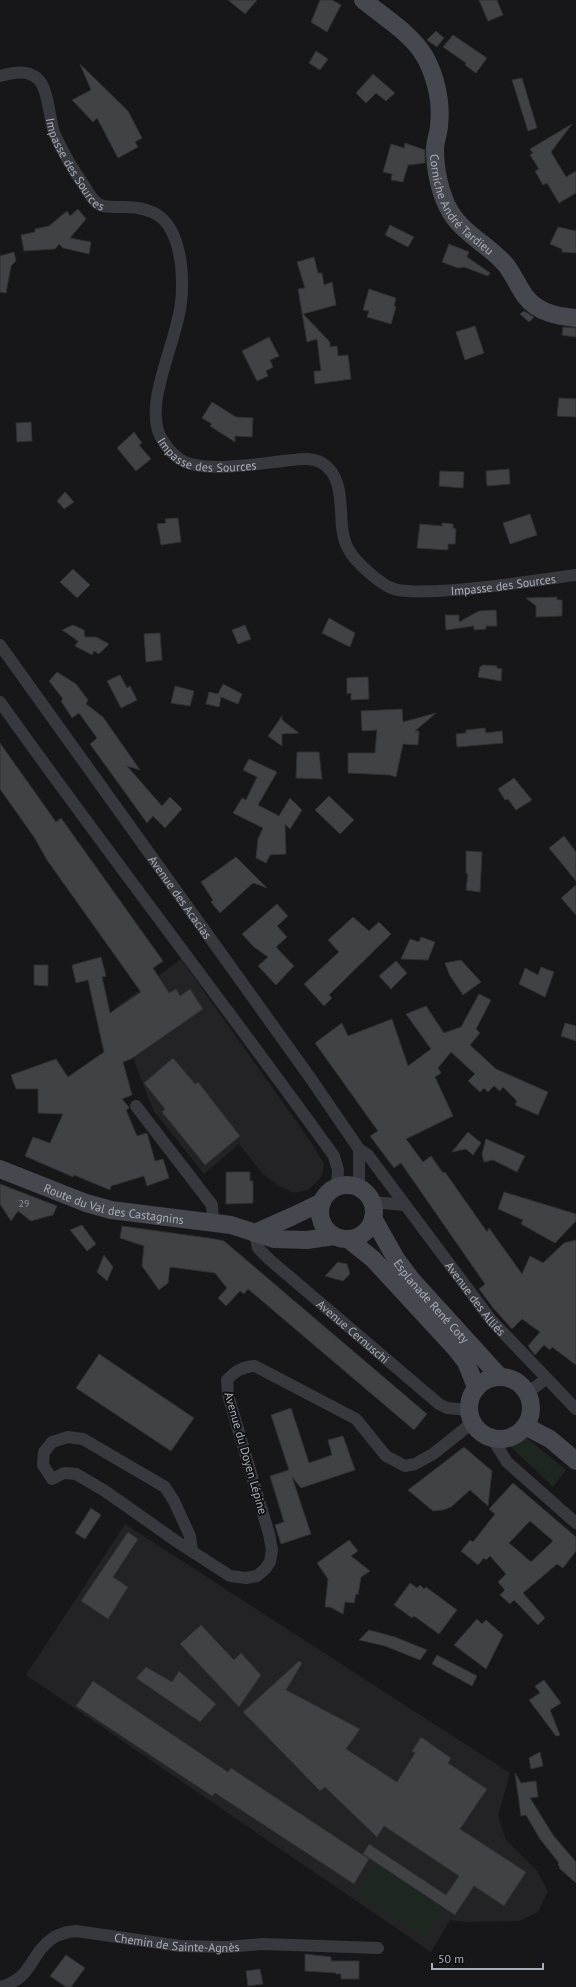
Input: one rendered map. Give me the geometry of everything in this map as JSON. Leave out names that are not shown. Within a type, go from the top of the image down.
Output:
[{"type":"street","name":"Corniche André Tardieu","points":[[363,0],[414,42],[426,58],[436,86],[440,106],[439,125],[435,148],[436,169],[442,193],[450,212],[458,223],[506,265],[526,297],[538,308],[552,315],[576,318]]},
{"type":"street","name":"Impasse des Sources","points":[[0,76],[15,72],[29,73],[39,80],[46,99],[55,134],[85,187],[97,204],[108,207],[132,206],[146,208],[161,216],[170,226],[179,253],[182,302],[155,405],[156,426],[162,440],[173,453],[184,462],[204,466],[251,464],[307,458],[322,464],[333,474],[338,487],[343,534],[350,552],[380,582],[393,589],[417,592],[460,590],[576,575]]},
{"type":"street","name":"Avenue des Acacias","points":[[0,645],[309,1076],[359,1149],[368,1155],[405,1205]]},
{"type":"street","points":[[0,702],[68,798],[260,1053],[334,1156],[338,1170],[337,1187]]},
{"type":"street","points":[[136,1106],[212,1206],[212,1222]]},
{"type":"street","points":[[359,1149],[359,1188]]},
{"type":"street","name":"Route du Val des Castagnins","points":[[0,1169],[86,1203],[111,1210],[212,1222],[231,1225],[255,1232]]},
{"type":"street","points":[[255,1232],[274,1239],[307,1240],[355,1238],[367,1230],[373,1210],[367,1194],[359,1188],[352,1186],[337,1187],[326,1195],[322,1202],[320,1217],[328,1231],[341,1238]]},
{"type":"street","points":[[255,1232],[322,1202]]},
{"type":"street","points":[[373,1210],[405,1205]]},
{"type":"street","name":"Avenue des Alliés","points":[[405,1205],[477,1303],[546,1379],[576,1409]]},
{"type":"street","name":"Esplanade René Coty","points":[[373,1210],[396,1259],[411,1279],[500,1377]]},
{"type":"street","name":"Avenue Cernuschi","points":[[255,1232],[258,1248],[270,1260],[439,1404],[470,1416]]},
{"type":"street","name":"Esplanade René Coty","points":[[341,1238],[378,1264],[456,1349],[466,1362],[476,1387]]},
{"type":"street","name":"Avenue du Doyen Lépine","points":[[192,1550],[190,1536],[165,1487],[83,1439],[68,1437],[52,1442],[44,1452],[43,1465],[52,1479],[64,1473],[76,1474],[105,1490],[176,1541],[230,1576],[246,1578],[257,1576],[270,1562],[272,1550],[269,1534],[228,1395],[227,1380],[234,1373],[244,1367],[254,1366],[356,1419],[386,1456],[405,1466],[415,1464],[433,1454],[470,1416]]},
{"type":"street","points":[[500,1377],[511,1379],[520,1384],[527,1393],[531,1410],[525,1426],[516,1435],[504,1439],[492,1438],[484,1435],[470,1416],[469,1402],[476,1387],[483,1381],[500,1377]]},
{"type":"street","points":[[527,1393],[546,1379]]},
{"type":"street","points":[[525,1426],[550,1439],[576,1461]]},
{"type":"street","points":[[492,1438],[507,1462],[576,1523]]},
{"type":"street","name":"Chemin de Sainte-Agnès","points":[[0,1987],[10,1984],[24,1976],[52,1938],[64,1933],[76,1931],[180,1946],[227,1947],[264,1944],[378,1948]]},
{"type":"shaded area","points":[[181,959],[313,1145],[324,1164],[322,1176],[308,1190],[294,1193],[277,1185],[263,1174],[239,1144],[204,1174],[153,1110],[114,1009]]},
{"type":"shaded area","points":[[527,1438],[566,1470],[553,1487],[510,1446]]},
{"type":"shaded area","points":[[125,1524],[510,1773],[498,1816],[506,1840],[537,1871],[548,1891],[538,1912],[519,1921],[465,1922],[450,1920],[431,1952],[26,1675]]},
{"type":"shaded area","points":[[376,1863],[444,1909],[424,1939],[355,1893]]},
{"type":"building","points":[[228,0],[257,0],[245,14]]},
{"type":"building","points":[[320,0],[332,0],[341,5],[327,32],[311,22]]},
{"type":"building","points":[[479,0],[497,0],[503,15],[488,21]]},
{"type":"building","points":[[436,31],[444,38],[437,47],[427,40]]},
{"type":"building","points":[[453,35],[487,58],[476,73],[465,65],[466,63],[443,47]]},
{"type":"building","points":[[316,51],[328,59],[320,70],[309,63]]},
{"type":"building","points":[[80,64],[128,111],[142,138],[135,142],[138,147],[118,158],[97,118],[93,122],[72,100],[91,90]]},
{"type":"building","points":[[373,74],[395,93],[386,101],[376,93],[366,103],[356,93]]},
{"type":"building","points":[[522,78],[537,128],[528,131],[512,80]]},
{"type":"building","points":[[572,124],[551,152],[566,177],[576,171],[576,193],[559,203],[547,183],[543,185],[535,171],[539,169],[530,155],[533,153],[530,149]]},
{"type":"building","points":[[405,143],[425,150],[425,163],[408,165],[403,182],[391,180],[392,174],[383,172],[391,144],[404,148]]},
{"type":"building","points":[[78,209],[86,219],[70,238],[91,242],[89,254],[63,248],[59,244],[55,249],[24,251],[21,235],[35,232],[35,229],[49,226],[67,211],[70,216]]},
{"type":"building","points":[[390,225],[414,237],[408,247],[385,235]]},
{"type":"building","points":[[558,227],[576,231],[576,253],[562,252],[562,249],[550,244]]},
{"type":"building","points":[[449,244],[469,252],[467,257],[490,273],[488,276],[464,267],[458,268],[442,262]]},
{"type":"building","points":[[14,252],[16,261],[11,266],[6,293],[0,292],[0,256]]},
{"type":"building","points":[[314,257],[318,273],[322,273],[324,285],[332,282],[336,305],[303,314],[330,342],[330,347],[337,346],[338,356],[348,355],[351,379],[315,384],[314,371],[321,371],[317,339],[307,342],[298,289],[305,288],[297,262]]},
{"type":"building","points":[[369,289],[396,298],[394,306],[396,307],[391,324],[367,317],[369,311],[363,310]]},
{"type":"building","points":[[524,311],[534,317],[529,322],[520,314]]},
{"type":"building","points":[[475,326],[484,353],[465,360],[456,332]]},
{"type":"building","points":[[563,327],[576,328],[576,337],[562,335]]},
{"type":"building","points":[[269,337],[279,356],[270,360],[273,367],[266,371],[268,376],[257,381],[242,351]]},
{"type":"building","points":[[559,398],[576,399],[576,417],[557,416]]},
{"type":"building","points":[[212,402],[236,417],[253,418],[252,437],[235,436],[235,442],[210,426],[212,424],[202,418]]},
{"type":"building","points":[[31,422],[32,441],[17,442],[16,423]]},
{"type":"building","points":[[134,432],[142,443],[139,445],[151,459],[136,471],[117,448]]},
{"type":"building","points":[[509,469],[510,484],[487,486],[486,471]]},
{"type":"building","points":[[440,471],[464,472],[463,488],[439,486]]},
{"type":"building","points":[[65,492],[74,502],[64,509],[57,501]]},
{"type":"building","points":[[530,514],[537,535],[510,544],[503,523]]},
{"type":"building","points":[[178,518],[181,542],[161,545],[157,524],[166,523],[165,519]]},
{"type":"building","points":[[442,523],[453,524],[453,528],[456,529],[455,544],[448,544],[448,550],[417,548],[420,524],[442,526]]},
{"type":"building","points":[[73,569],[90,585],[77,598],[60,582]]},
{"type":"building","points":[[557,597],[557,600],[562,600],[562,616],[536,617],[536,606],[526,598]]},
{"type":"building","points":[[496,610],[497,626],[486,626],[486,629],[474,630],[474,626],[446,630],[445,615],[459,615],[459,622],[479,611]]},
{"type":"building","points":[[329,618],[355,633],[350,647],[322,633]]},
{"type":"building","points":[[73,625],[84,630],[85,637],[96,637],[109,644],[99,654],[94,651],[92,655],[75,646],[78,641],[62,630]]},
{"type":"building","points":[[245,625],[251,639],[238,644],[232,630]]},
{"type":"building","points":[[160,633],[162,660],[146,662],[144,634]]},
{"type":"building","points":[[483,665],[497,666],[497,668],[502,669],[501,681],[478,677],[480,667]]},
{"type":"building","points":[[57,672],[76,684],[88,700],[86,704],[103,717],[140,770],[127,766],[162,806],[170,797],[182,809],[165,828],[153,816],[147,823],[90,744],[97,738],[79,713],[72,718],[61,701],[63,699],[49,681]]},
{"type":"building","points":[[120,675],[127,688],[130,686],[137,700],[121,708],[107,681]]},
{"type":"building","points":[[368,677],[369,699],[351,700],[351,693],[347,694],[347,678]]},
{"type":"building","points":[[223,684],[242,694],[238,704],[221,697],[219,707],[206,704],[209,692],[218,694]]},
{"type":"building","points":[[175,686],[194,691],[190,706],[171,703]]},
{"type":"building","points":[[402,709],[403,722],[436,713],[415,731],[419,731],[418,745],[403,744],[396,777],[390,775],[348,773],[348,753],[375,753],[377,730],[362,731],[361,711]]},
{"type":"building","points":[[282,716],[282,720],[299,733],[282,734],[282,746],[268,736]]},
{"type":"building","points":[[485,728],[486,733],[502,731],[503,743],[457,747],[456,734],[466,733],[466,730]]},
{"type":"building","points":[[0,743],[56,822],[61,818],[163,961],[153,968],[169,993],[176,989],[180,996],[190,989],[203,1009],[131,1059],[123,1062],[132,1095],[122,1099],[129,1107],[126,1110],[137,1136],[147,1133],[155,1161],[163,1159],[169,1178],[147,1186],[144,1176],[111,1186],[110,1190],[74,1175],[73,1177],[25,1156],[33,1137],[50,1143],[63,1114],[38,1113],[38,1089],[16,1089],[11,1075],[56,1059],[68,1077],[104,1052],[88,980],[76,983],[72,965],[101,957],[106,976],[102,977],[110,1013],[141,992],[47,860],[34,837],[0,789]]},
{"type":"building","points":[[297,752],[319,752],[322,779],[296,778]]},
{"type":"building","points":[[249,759],[277,772],[258,805],[279,816],[290,798],[302,810],[290,829],[285,824],[286,854],[270,855],[266,863],[256,858],[258,839],[263,828],[233,813],[242,798],[246,800],[257,777],[243,770]]},
{"type":"building","points":[[514,778],[532,800],[516,810],[508,799],[505,800],[498,789]]},
{"type":"building","points":[[329,796],[354,820],[340,834],[315,810]]},
{"type":"building","points":[[564,836],[576,852],[576,881],[549,848]]},
{"type":"building","points":[[466,851],[482,852],[480,892],[466,890],[468,874],[466,873]]},
{"type":"building","points":[[236,857],[267,888],[253,883],[220,913],[211,902],[213,900],[201,882]]},
{"type":"building","points":[[576,885],[576,915],[561,898]]},
{"type":"building","points":[[277,904],[288,916],[277,926],[287,937],[276,947],[294,966],[276,985],[258,966],[268,957],[254,947],[242,934]]},
{"type":"building","points":[[353,917],[369,931],[379,922],[391,934],[329,995],[332,998],[324,1006],[304,984],[339,952],[328,940]]},
{"type":"building","points":[[421,937],[435,942],[428,960],[401,959],[410,939],[419,942]]},
{"type":"building","points":[[461,960],[481,982],[463,995],[449,974],[445,963]]},
{"type":"building","points":[[396,961],[407,973],[391,989],[379,976]]},
{"type":"building","points":[[34,965],[48,965],[48,986],[34,985]]},
{"type":"building","points":[[541,967],[554,972],[545,997],[519,984],[525,968],[538,975]]},
{"type":"building","points":[[479,994],[491,1000],[476,1029],[480,1033],[470,1045],[496,1069],[548,1092],[538,1115],[515,1105],[517,1101],[503,1087],[500,1091],[494,1086],[488,1092],[484,1088],[480,1092],[468,1081],[475,1074],[451,1052],[438,1068],[441,1073],[435,1077],[453,1116],[406,1139],[423,1162],[431,1156],[443,1173],[445,1172],[487,1232],[489,1228],[522,1274],[530,1256],[543,1263],[564,1243],[576,1240],[576,1365],[552,1347],[550,1350],[544,1345],[535,1355],[528,1346],[540,1332],[522,1319],[512,1329],[494,1309],[479,1289],[485,1284],[401,1163],[394,1168],[370,1136],[378,1131],[315,1043],[342,1023],[348,1036],[392,1019],[408,1066],[431,1049],[406,1014],[426,1006],[444,1033],[461,1027]]},
{"type":"building","points":[[565,1023],[576,1026],[576,1041],[561,1036]]},
{"type":"building","points":[[173,1058],[195,1084],[198,1082],[240,1136],[205,1165],[162,1112],[165,1109],[144,1083]]},
{"type":"building","points":[[468,1132],[481,1143],[473,1155],[466,1149],[452,1152]]},
{"type":"building","points":[[486,1139],[525,1156],[517,1172],[493,1160],[484,1162],[482,1154]]},
{"type":"building","points":[[226,1172],[250,1172],[250,1181],[253,1181],[253,1203],[226,1204]]},
{"type":"building","points":[[0,1184],[57,1206],[53,1215],[31,1221],[18,1211],[11,1221],[0,1204]]},
{"type":"building","points":[[504,1192],[576,1214],[576,1221],[555,1243],[521,1224],[523,1220],[498,1209]]},
{"type":"building","points":[[82,1225],[96,1244],[87,1251],[70,1230]]},
{"type":"building","points":[[122,1226],[224,1241],[427,1414],[414,1430],[248,1289],[244,1294],[240,1291],[226,1306],[218,1298],[227,1288],[215,1273],[170,1267],[168,1283],[159,1290],[142,1266],[144,1246],[120,1238]]},
{"type":"building","points":[[104,1255],[113,1267],[107,1281],[97,1272]]},
{"type":"building","points":[[338,1262],[347,1264],[350,1274],[343,1281],[325,1276]]},
{"type":"building","points":[[99,1354],[194,1418],[171,1451],[76,1388]]},
{"type":"building","points":[[291,1408],[309,1463],[332,1455],[328,1440],[343,1436],[355,1470],[301,1488],[292,1477],[311,1534],[281,1544],[275,1525],[284,1522],[270,1476],[289,1470],[271,1415]]},
{"type":"building","points":[[464,1447],[492,1471],[488,1506],[470,1490],[451,1507],[433,1511],[408,1490]]},
{"type":"building","points":[[513,1483],[576,1537],[576,1551],[563,1568],[557,1564],[523,1593],[545,1618],[538,1625],[514,1600],[510,1604],[500,1595],[505,1590],[498,1582],[506,1574],[490,1556],[486,1560],[484,1558],[478,1565],[461,1551],[470,1540],[473,1542],[495,1514],[489,1509]],"holes":[[[530,1521],[553,1541],[531,1562],[509,1543]]]},
{"type":"building","points":[[91,1508],[101,1515],[85,1539],[75,1533]]},
{"type":"building","points":[[128,1532],[138,1539],[113,1577],[128,1587],[108,1619],[81,1601]]},
{"type":"building","points":[[349,1540],[358,1551],[351,1556],[370,1571],[361,1577],[358,1595],[356,1594],[354,1603],[345,1602],[343,1614],[330,1607],[325,1607],[328,1579],[317,1563]]},
{"type":"building","points":[[410,1583],[417,1588],[420,1585],[424,1589],[426,1587],[457,1610],[439,1634],[414,1616],[412,1618],[394,1605]]},
{"type":"building","points":[[477,1619],[482,1624],[486,1620],[503,1635],[486,1669],[454,1645]]},
{"type":"building","points":[[201,1625],[234,1660],[241,1653],[261,1675],[239,1707],[180,1644]]},
{"type":"building","points":[[369,1630],[395,1637],[427,1650],[420,1660],[385,1646],[359,1640]]},
{"type":"building","points":[[437,1655],[477,1676],[472,1686],[432,1664]]},
{"type":"building","points":[[299,1661],[302,1663],[286,1690],[360,1729],[346,1749],[397,1782],[415,1753],[412,1751],[421,1737],[451,1758],[448,1763],[487,1789],[460,1829],[526,1872],[504,1906],[474,1886],[455,1915],[363,1854],[369,1844],[446,1895],[459,1876],[384,1826],[377,1837],[325,1787],[320,1791],[243,1712]]},
{"type":"building","points":[[146,1667],[172,1682],[179,1671],[216,1704],[200,1722],[136,1678]]},
{"type":"building","points":[[544,1680],[561,1703],[550,1710],[560,1735],[556,1736],[529,1700],[540,1693],[535,1686]]},
{"type":"building","points":[[93,1681],[228,1772],[231,1768],[369,1859],[354,1884],[215,1793],[212,1796],[76,1706]]},
{"type":"building","points":[[540,1752],[543,1766],[531,1769],[529,1758]]},
{"type":"building","points":[[515,1773],[521,1783],[536,1781],[538,1797],[530,1798],[553,1835],[576,1862],[576,1883],[559,1868],[559,1863],[540,1839],[526,1815],[521,1816]]},
{"type":"building","points":[[305,1954],[331,1957],[331,1961],[359,1961],[359,1979],[341,1979],[341,1974],[305,1971]]},
{"type":"building","points":[[66,1955],[85,1968],[71,1987],[66,1987],[50,1976]]},
{"type":"building","points":[[260,1969],[263,1984],[248,1986],[246,1971]]}]
